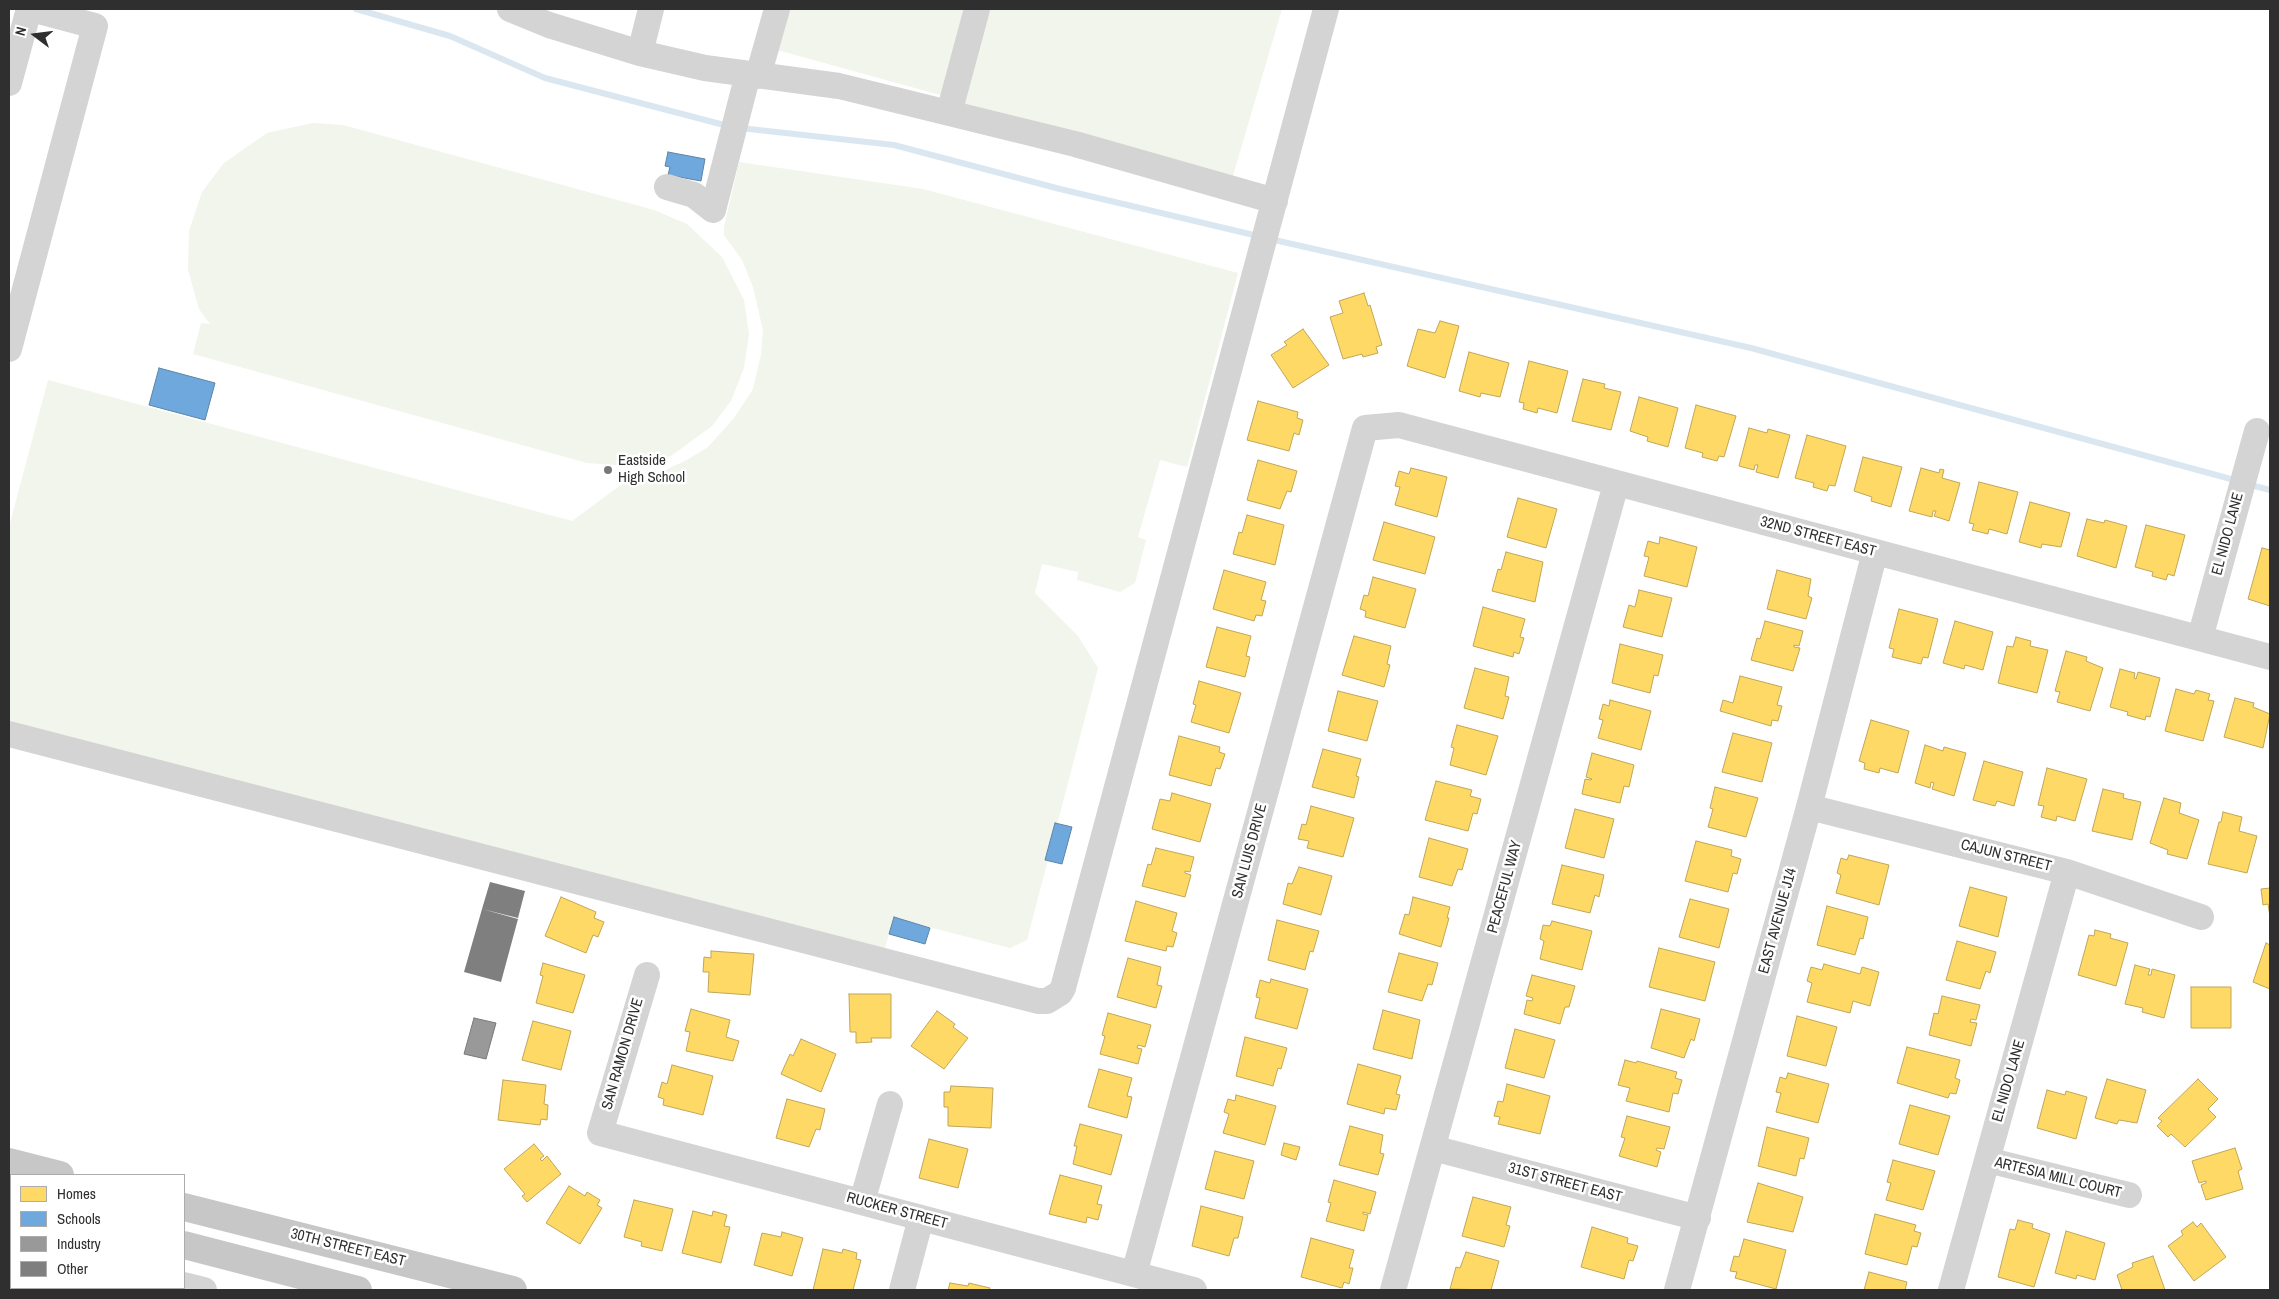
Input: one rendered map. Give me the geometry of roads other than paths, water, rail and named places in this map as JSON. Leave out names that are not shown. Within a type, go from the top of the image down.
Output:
[{"type":"main road","points":[[9,1162],[56,1174]]},
{"type":"main road","name":"30TH STREET EAST","points":[[185,1207],[513,1290]]},
{"type":"main road","points":[[185,1245],[358,1290]]},
{"type":"street","points":[[9,83],[30,9],[95,26],[9,349]]},
{"type":"street","points":[[510,9],[549,25],[640,53],[705,68],[839,86],[1075,144],[1275,200]]},
{"type":"street","points":[[640,53],[651,9]]},
{"type":"street","points":[[667,186],[694,195],[713,210],[753,75],[777,9]]},
{"type":"street","points":[[949,113],[977,9]]},
{"type":"street","points":[[9,734],[1038,1001],[1047,1001],[1060,993],[1063,988],[1326,9]]},
{"type":"street","name":"32ND STREET EAST","points":[[1366,428],[1400,426],[2270,657]]},
{"type":"street","name":"SAN LUIS DRIVE","points":[[1134,1274],[1366,428]]},
{"type":"street","name":"EL NIDO LANE","points":[[2200,638],[2257,431]]},
{"type":"street","name":"PEACEFUL WAY","points":[[1393,1290],[1616,484]]},
{"type":"street","name":"EAST AVENUE J14","points":[[1677,1290],[1809,807],[1875,552]]},
{"type":"street","name":"CAJUN STREET","points":[[1809,807],[2067,872],[2200,917]]},
{"type":"street","name":"EL NIDO LANE","points":[[1950,1290],[2067,872]]},
{"type":"street","name":"SAN RAMON DRIVE","points":[[600,1132],[647,974]]},
{"type":"street","points":[[862,1202],[890,1104]]},
{"type":"street","name":"RUCKER STREET","points":[[600,1132],[1194,1290]]},
{"type":"street","name":"31ST STREET EAST","points":[[1433,1148],[1698,1218]]},
{"type":"street","name":"ARTESIA MILL COURT","points":[[1987,1160],[2129,1195]]},
{"type":"street","points":[[902,1290],[921,1218]]},
{"type":"street","points":[[185,1285],[204,1290]]},
{"type":"waterway","points":[[356,9],[450,36],[545,78],[728,126]]},
{"type":"waterway","points":[[740,128],[894,145],[1060,189],[1258,236]]},
{"type":"waterway","points":[[1270,239],[1751,348],[2238,481]]},
{"type":"waterway","points":[[2247,484],[2270,490]]},
{"type":"place","name":"Eastside High School","points":[[608,470]]}]
